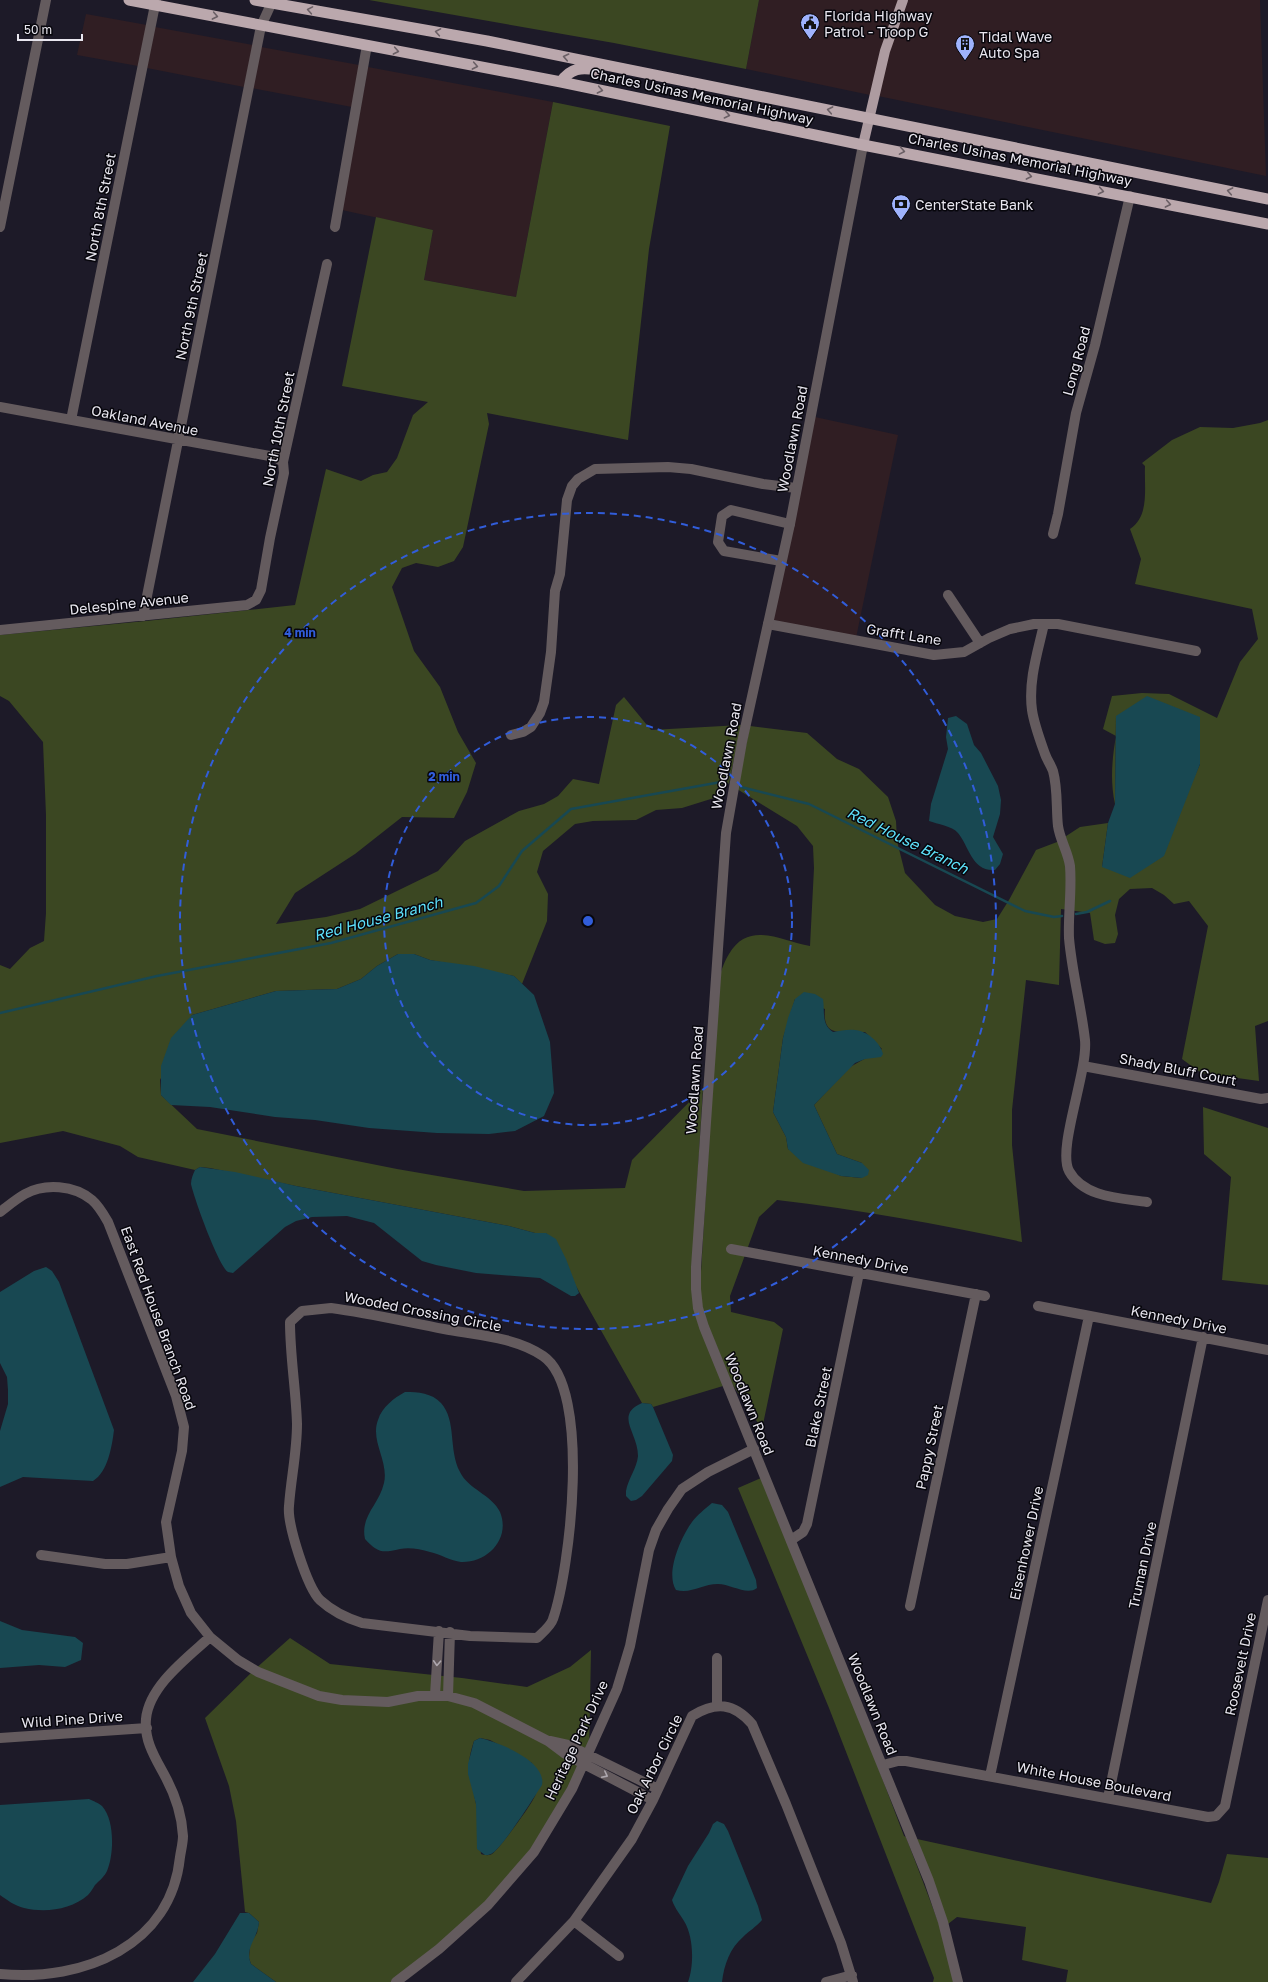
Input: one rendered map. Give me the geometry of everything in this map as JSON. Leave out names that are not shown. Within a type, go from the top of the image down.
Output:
[{"type":"highway","name":"Charles Usinas Memorial Highway","points":[[129,0],[156,2],[261,26],[561,82],[863,145],[1268,224]]},
{"type":"highway","name":"Charles Usinas Memorial Highway","points":[[255,0],[487,40],[1268,199]]},
{"type":"highway","points":[[561,82],[565,76],[572,71],[583,68],[710,93],[757,95]]},
{"type":"main road","points":[[863,145],[868,117],[885,50],[903,0]]},
{"type":"street","points":[[0,227],[46,0]]},
{"type":"street","name":"North 8th Street","points":[[71,420],[156,2]]},
{"type":"street","name":"North 9th Street","points":[[143,616],[261,26],[272,2]]},
{"type":"street","points":[[335,226],[367,45]]},
{"type":"street","name":"Woodlawn Road","points":[[863,145],[790,524],[742,742],[726,833],[696,1267],[696,1289],[698,1308],[704,1328],[883,1765],[943,1922],[958,1982]]},
{"type":"street","name":"Long Road","points":[[1053,534],[1063,492],[1076,413],[1095,345],[1130,196]]},
{"type":"street","name":"North 10th Street","points":[[258,598],[261,590],[284,473],[283,462],[327,264]]},
{"type":"street","name":"Oakland Avenue","points":[[0,407],[275,457],[283,462]]},
{"type":"street","points":[[511,735],[523,732],[531,727],[540,713],[544,702],[551,652],[556,591],[560,574],[567,500],[572,486],[578,479],[595,469],[652,466],[692,469],[763,484],[796,488]]},
{"type":"street","points":[[782,561],[724,551],[718,542],[722,516],[731,510],[790,524]]},
{"type":"street","points":[[948,596],[980,643]]},
{"type":"street","name":"Delespine Avenue","points":[[0,630],[247,605],[258,598]]},
{"type":"street","name":"Grafft Lane","points":[[768,624],[934,655],[964,652],[1010,629],[1034,624],[1058,624],[1196,651]]},
{"type":"street","points":[[1044,624],[1032,682],[1032,710],[1045,755],[1052,770],[1058,801],[1058,827],[1070,867],[1069,936],[1073,978],[1085,1042],[1083,1066],[1068,1140],[1066,1163],[1070,1172],[1078,1183],[1091,1191],[1107,1196],[1147,1202]]},
{"type":"street","name":"Shady Bluff Court","points":[[1083,1066],[1261,1099],[1268,1098]]},
{"type":"street","name":"East Red House Branch Road","points":[[0,1212],[25,1194],[42,1188],[56,1187],[75,1191],[92,1200],[108,1222],[176,1396],[184,1427],[182,1451],[166,1522],[171,1557],[179,1586],[191,1613],[210,1637],[238,1660],[258,1672],[319,1696],[342,1700],[388,1702],[418,1696],[435,1695],[448,1696],[474,1703],[548,1741],[568,1745],[586,1760],[653,1800]]},
{"type":"street","name":"Kennedy Drive","points":[[731,1249],[980,1295]]},
{"type":"street","name":"Blake Street","points":[[791,1540],[803,1532],[808,1524],[849,1332],[859,1273]]},
{"type":"street","name":"Pappy Street","points":[[910,1606],[980,1295]]},
{"type":"street","name":"Kennedy Drive","points":[[1038,1306],[1268,1350]]},
{"type":"street","name":"Wooded Crossing Circle","points":[[331,1308],[348,1310],[513,1343],[544,1357],[555,1371],[570,1412],[573,1489],[572,1520],[552,1621],[537,1638],[470,1636],[439,1631],[362,1623],[346,1618],[318,1598],[305,1574],[291,1526],[289,1507],[296,1460],[296,1425],[290,1322],[302,1311],[331,1308]]},
{"type":"street","name":"Eisenhower Drive","points":[[990,1776],[1089,1316]]},
{"type":"street","name":"Truman Drive","points":[[1108,1798],[1203,1338]]},
{"type":"street","name":"Heritage Park Drive","points":[[396,1982],[439,1950],[488,1905],[534,1852],[572,1789],[617,1689],[630,1646],[649,1550],[656,1530],[682,1489],[708,1472],[754,1448]]},
{"type":"street","points":[[41,1555],[105,1564],[128,1564],[171,1557]]},
{"type":"street","name":"Roosevelt Drive","points":[[1240,1734],[1268,1600]]},
{"type":"street","points":[[435,1695],[439,1631]]},
{"type":"street","points":[[448,1696],[450,1632]]},
{"type":"street","points":[[0,1974],[33,1981],[66,1981],[98,1971],[120,1959],[141,1942],[158,1921],[173,1893],[179,1868],[183,1836],[176,1802],[167,1779],[153,1756],[147,1740],[146,1719],[149,1706],[162,1684],[210,1637]]},
{"type":"street","points":[[717,1658],[717,1705],[730,1708],[743,1714],[752,1724],[786,1804],[841,1943],[852,1979],[826,1982]]},
{"type":"street","name":"Oak Arbor Circle","points":[[516,1982],[574,1921],[632,1839],[653,1800],[692,1716],[702,1710],[717,1705]]},
{"type":"street","name":"Wild Pine Drive","points":[[0,1738],[147,1728]]},
{"type":"street","name":"White House Boulevard","points":[[883,1765],[898,1760],[906,1760],[1208,1817],[1216,1816],[1224,1806],[1240,1734]]},
{"type":"street","name":"East Red House Branch Road","points":[[586,1760],[658,1789]]},
{"type":"street","points":[[574,1921],[619,1956]]},
{"type":"shaded area","points":[[759,0],[899,0],[881,49],[870,95],[746,69]]},
{"type":"shaded area","points":[[908,0],[1260,0],[1266,176],[878,96],[889,52]]},
{"type":"shaded area","points":[[86,14],[147,25],[138,66],[77,55]]},
{"type":"shaded area","points":[[155,27],[253,45],[244,87],[147,68]]},
{"type":"shaded area","points":[[261,47],[359,65],[352,107],[252,88]]},
{"type":"shaded area","points":[[368,67],[553,102],[516,297],[424,280],[433,230],[342,210]]},
{"type":"shaded area","points":[[815,417],[898,435],[856,638],[773,620]]},
{"type":"green space","points":[[369,0],[759,0],[746,69],[614,43]]},
{"type":"green space","points":[[553,102],[670,126],[649,249],[628,440],[487,413],[489,424],[463,547],[454,561],[438,567],[416,563],[402,568],[392,587],[414,651],[440,687],[458,732],[476,763],[467,792],[454,818],[402,817],[355,854],[295,893],[276,924],[326,917],[360,909],[438,871],[465,841],[519,811],[544,804],[558,796],[573,779],[599,784],[616,705],[624,697],[651,730],[741,725],[729,784],[725,781],[714,798],[682,808],[656,810],[636,820],[593,821],[575,824],[543,851],[537,872],[548,894],[547,921],[522,984],[514,976],[430,960],[414,954],[398,954],[377,966],[361,979],[337,989],[276,991],[192,1015],[160,1080],[161,1095],[197,1129],[397,1169],[524,1191],[625,1188],[632,1160],[703,1088],[692,1267],[723,1386],[653,1407],[651,1404],[642,1403],[546,1233],[535,1233],[509,1226],[296,1186],[210,1168],[200,1167],[195,1170],[138,1157],[120,1146],[63,1131],[0,1143],[0,965],[10,969],[30,948],[44,941],[46,913],[46,815],[43,742],[9,701],[0,696],[0,635],[295,605],[326,469],[361,481],[373,475],[387,472],[397,458],[413,415],[428,402],[342,386],[376,217],[433,230],[424,280],[516,297]]},
{"type":"green space","points":[[1268,420],[1268,1021],[1255,1026],[1259,1081],[1201,1073],[1182,1059],[1208,926],[1189,901],[1174,904],[1164,895],[1152,888],[1130,889],[1119,899],[1115,915],[1118,934],[1115,943],[1105,944],[1094,940],[1090,913],[1061,909],[1059,985],[1026,980],[1012,1110],[1012,1145],[1022,1242],[900,1218],[777,1200],[759,1217],[730,1296],[731,1312],[774,1322],[783,1329],[762,1429],[732,1384],[702,1307],[700,1288],[719,977],[729,954],[737,944],[746,938],[756,935],[766,935],[810,946],[814,868],[813,846],[797,826],[737,789],[750,726],[807,733],[837,759],[859,769],[888,797],[896,821],[897,841],[905,873],[935,905],[955,916],[983,922],[997,919],[1036,850],[1057,842],[1080,827],[1108,823],[1102,867],[1189,789],[1200,764],[1116,716],[1116,736],[1103,729],[1112,696],[1142,693],[1169,694],[1217,718],[1240,662],[1258,639],[1252,609],[1135,584],[1141,559],[1130,529],[1141,517],[1145,500],[1145,466],[1142,463],[1172,440],[1200,427],[1233,428]],"holes":[[[795,999],[825,1009],[825,1019],[827,1025],[831,1029],[842,1032],[865,1032],[882,1049],[850,1067],[814,1105],[837,1154],[862,1163],[862,1178],[841,1176],[788,1149],[786,1137],[773,1112],[783,1038]]]},
{"type":"green space","points":[[1116,738],[1115,804],[1112,778]]},
{"type":"green space","points":[[1203,1107],[1268,1128],[1268,1285],[1222,1280],[1231,1177],[1204,1154]]},
{"type":"green space","points":[[761,1478],[870,1746],[904,1836],[906,1837],[939,1924],[954,1982],[933,1982],[934,1978],[829,1708],[738,1488]]},
{"type":"green space","points":[[290,1638],[330,1664],[462,1678],[527,1687],[570,1667],[591,1650],[589,1757],[533,1850],[455,1935],[395,1982],[276,1982],[251,1964],[249,1958],[250,1944],[257,1933],[259,1922],[249,1913],[245,1912],[236,1821],[229,1786],[205,1718],[254,1670]],"holes":[[[480,1738],[490,1740],[532,1763],[536,1793],[530,1805],[509,1835],[492,1854],[486,1855],[481,1854],[478,1816],[469,1773],[469,1760],[474,1741]]]},
{"type":"green space","points":[[917,1839],[1211,1903],[1227,1854],[1268,1858],[1268,1982],[1066,1982],[1068,1970],[1022,1960],[1026,1927],[957,1917],[948,1924]]},
{"type":"water","points":[[1147,696],[1200,717],[1200,764],[1164,856],[1130,878],[1102,867],[1108,823],[1115,804],[1116,716]]},
{"type":"water","points":[[956,716],[967,724],[974,745],[981,753],[998,786],[1001,800],[1000,814],[993,837],[1003,854],[1000,864],[995,870],[987,870],[976,863],[958,833],[948,827],[929,821],[931,804],[948,749],[946,737],[948,718]]},
{"type":"water","points":[[398,954],[414,954],[430,960],[474,966],[514,976],[534,995],[550,1042],[554,1093],[544,1116],[515,1131],[489,1134],[437,1133],[369,1128],[315,1120],[275,1117],[210,1107],[171,1105],[161,1095],[161,1066],[171,1038],[192,1015],[276,991],[337,989],[361,979],[377,966]]},
{"type":"water","points":[[804,992],[815,994],[823,999],[824,1017],[829,1029],[833,1032],[852,1030],[864,1032],[876,1041],[883,1054],[881,1057],[865,1059],[855,1063],[814,1105],[837,1154],[862,1163],[869,1170],[868,1175],[862,1178],[841,1176],[803,1163],[788,1149],[786,1137],[773,1112],[783,1038],[788,1018],[795,999]]},
{"type":"water","points":[[200,1167],[235,1172],[296,1186],[509,1226],[535,1233],[546,1233],[556,1239],[566,1259],[579,1293],[575,1296],[571,1296],[540,1278],[476,1273],[422,1261],[374,1223],[347,1216],[312,1217],[296,1221],[285,1227],[233,1273],[228,1272],[218,1257],[201,1216],[191,1184],[195,1170]]},
{"type":"water","points":[[46,1267],[52,1271],[59,1282],[114,1430],[112,1443],[106,1465],[98,1477],[93,1481],[23,1477],[0,1487],[0,1431],[8,1404],[8,1390],[7,1377],[0,1363],[0,1292],[34,1271]]},
{"type":"water","points":[[405,1392],[429,1395],[441,1403],[449,1418],[454,1454],[460,1472],[468,1483],[492,1501],[500,1512],[503,1522],[499,1540],[488,1554],[480,1558],[461,1562],[434,1553],[415,1549],[403,1548],[381,1551],[373,1547],[365,1539],[364,1531],[367,1517],[382,1491],[385,1475],[376,1436],[378,1420],[382,1411],[389,1403]]},
{"type":"water","points":[[642,1403],[651,1404],[653,1407],[673,1455],[672,1461],[642,1496],[631,1501],[626,1496],[626,1491],[638,1456],[635,1439],[628,1419],[634,1408]]},
{"type":"water","points":[[712,1503],[722,1505],[728,1512],[756,1580],[757,1588],[753,1590],[744,1590],[723,1584],[712,1584],[687,1591],[676,1590],[673,1583],[672,1574],[673,1565],[679,1546],[692,1522]]},
{"type":"water","points":[[0,1621],[22,1630],[75,1637],[83,1643],[81,1660],[65,1667],[39,1665],[0,1668]]},
{"type":"water","points":[[480,1738],[509,1748],[520,1754],[537,1768],[542,1776],[542,1785],[518,1822],[496,1850],[487,1855],[477,1849],[476,1804],[468,1774],[468,1764],[474,1741]]},
{"type":"water","points":[[89,1799],[101,1805],[106,1812],[111,1828],[112,1847],[106,1873],[88,1895],[66,1907],[40,1910],[21,1907],[11,1903],[0,1895],[0,1805]]},
{"type":"water","points":[[717,1821],[724,1824],[728,1831],[758,1906],[762,1920],[738,1941],[726,1963],[722,1982],[688,1982],[692,1960],[690,1935],[672,1900],[688,1866],[713,1824]]},
{"type":"water","points":[[240,1913],[249,1913],[259,1922],[249,1953],[251,1964],[276,1982],[193,1982],[215,1954]]},
{"type":"waterway","name":"Red House Branch","points":[[0,1013],[157,976],[331,943],[476,903],[499,886],[522,851],[571,809],[721,782],[726,783]]},
{"type":"waterway","name":"Red House Branch","points":[[741,787],[809,804],[1025,911],[1054,917],[1062,916]]},
{"type":"waterway","name":"Red House Branch","points":[[1076,914],[1087,912],[1110,901]]},
{"type":"place","name":"Florida Highway Patrol - Troop G","points":[[810,40]]},
{"type":"place","name":"Tidal Wave Auto Spa","points":[[965,61]]},
{"type":"place","name":"CenterState Bank","points":[[901,221]]}]
